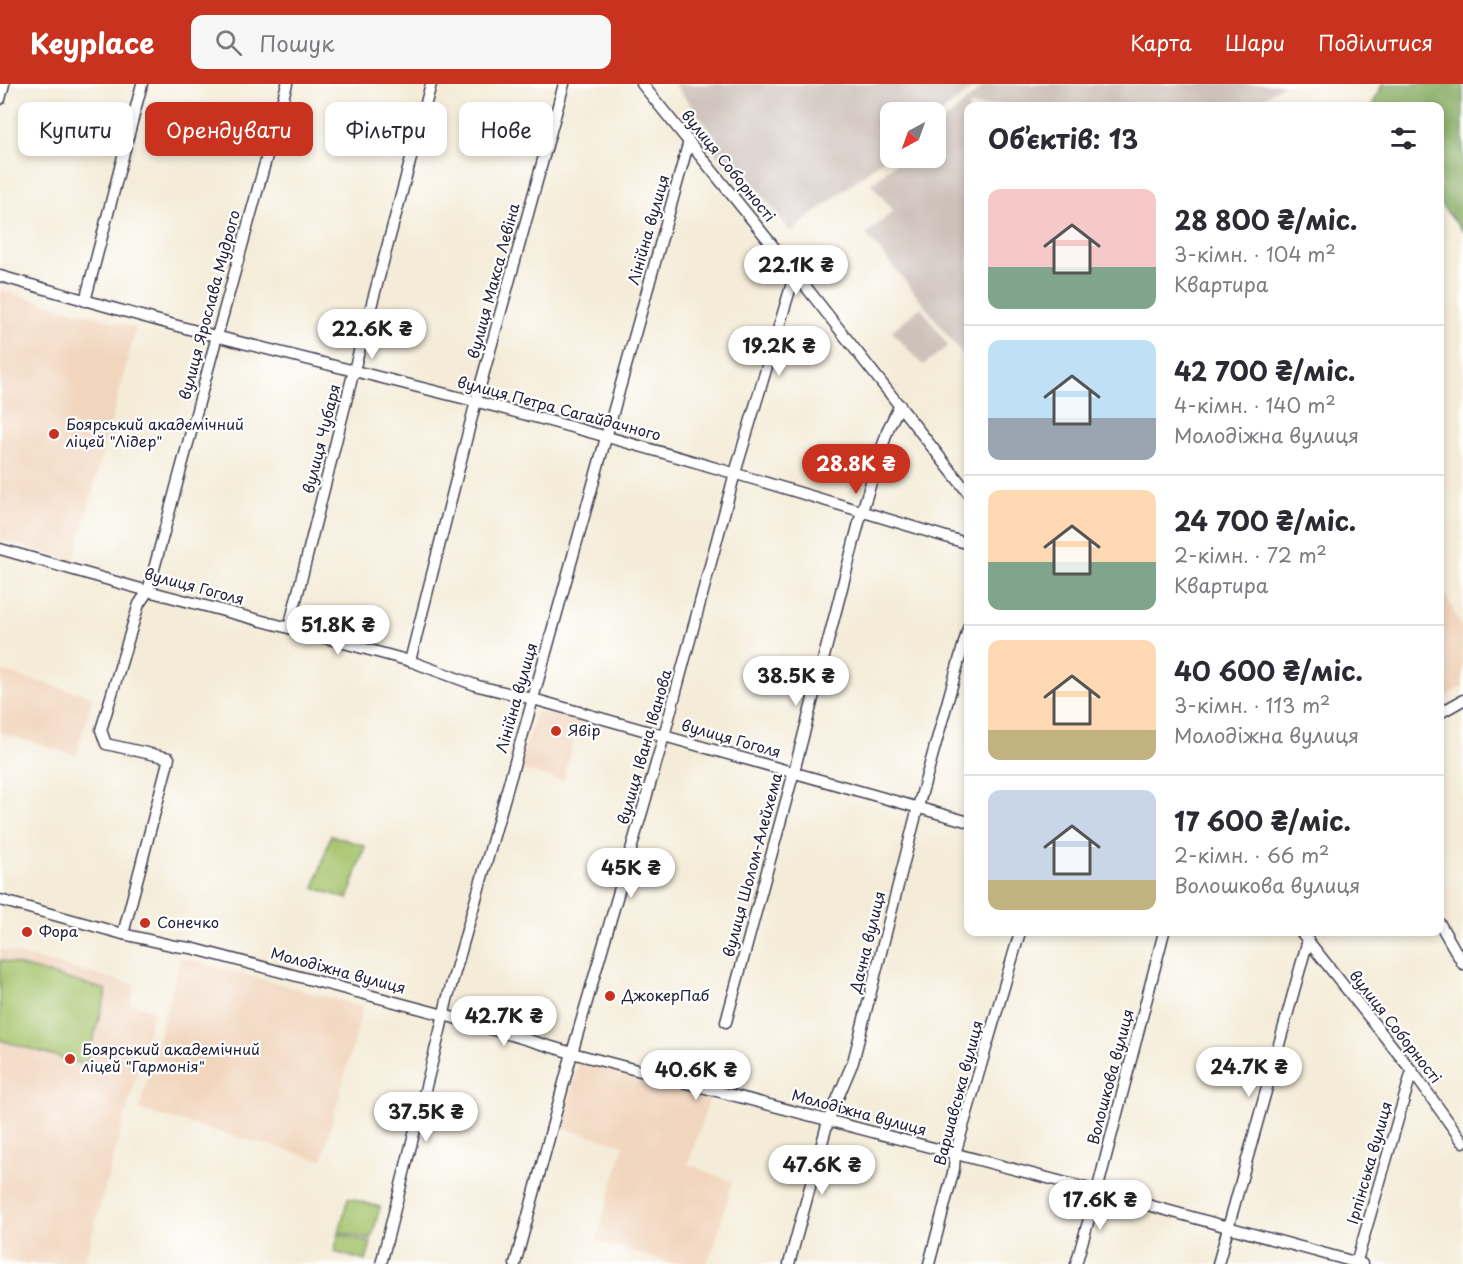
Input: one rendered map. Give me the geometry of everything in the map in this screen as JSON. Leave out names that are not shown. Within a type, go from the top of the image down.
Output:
[{"type":"street","points":[[0,99],[4,84]]},
{"type":"street","points":[[85,301],[142,84]]},
{"type":"street","name":"вулиця Ярослава Мудрого","points":[[123,934],[169,758],[105,744],[101,730],[139,604],[148,591],[287,84]]},
{"type":"street","name":"вулиця Чубаря","points":[[289,628],[354,370],[431,84]]},
{"type":"street","name":"вулиця Макса Левіна","points":[[410,661],[476,401],[564,84]]},
{"type":"street","name":"вулиця Соборності","points":[[642,84],[964,488]]},
{"type":"street","name":"Лінійна вулиця","points":[[381,1264],[450,988],[689,141]]},
{"type":"street","name":"вулиця Івана Іванова","points":[[515,1264],[572,1053],[664,736],[735,473],[795,273]]},
{"type":"street","name":"вулиця Петра Сагайдачного","points":[[0,276],[85,301],[476,401],[607,437],[964,542]]},
{"type":"street","name":"вулиця Шолом-Алейхема","points":[[726,1022],[862,511],[888,429],[900,405]]},
{"type":"street","name":"вулиця Гоголя","points":[[0,549],[410,661],[478,686],[533,699],[964,821]]},
{"type":"street","name":"Дачна вулиця","points":[[789,1264],[828,1121],[853,1062],[918,807],[964,643]]},
{"type":"street","points":[[1444,711],[1463,700]]},
{"type":"street","name":"Молодіжна вулиця","points":[[0,900],[123,934],[191,948],[444,1015],[572,1053],[1097,1191],[1358,1264]]},
{"type":"street","points":[[1444,931],[1463,964]]},
{"type":"street","name":"Варшавська вулиця","points":[[929,1264],[954,1169],[955,1154],[1019,936]]},
{"type":"street","name":"Волошкова вулиця","points":[[1076,1264],[1163,936]]},
{"type":"street","points":[[1218,1264],[1304,936]]},
{"type":"street","name":"вулиця Соборності","points":[[1304,936],[1412,1071],[1463,1142]]},
{"type":"street","name":"Ірпінська вулиця","points":[[1358,1264],[1412,1071]]},
{"type":"shaded area","points":[[674,84],[978,84],[946,109],[946,102],[880,102],[880,162],[791,232],[733,159],[724,165],[707,143],[715,136]]},
{"type":"shaded area","points":[[986,84],[1284,84],[1259,102],[966,102]]},
{"type":"shaded area","points":[[964,103],[964,357],[866,234],[894,211],[871,184],[890,168],[946,168],[946,119]]},
{"type":"shaded area","name":"Боярський академічний ліцей \"Лідер\"","points":[[0,290],[136,328],[74,561],[0,540]]},
{"type":"shaded area","points":[[921,307],[948,346],[923,365],[891,331]]},
{"type":"shaded area","points":[[1444,593],[1463,629],[1463,686],[1444,698]]},
{"type":"shaded area","points":[[1,671],[93,697],[76,755],[0,733]]},
{"type":"shaded area","points":[[536,712],[579,719],[563,781],[518,768]]},
{"type":"shaded area","name":"Боярський академічний ліцей \"Гармонія\"","points":[[0,949],[135,985],[131,1003],[154,1011],[84,1264],[22,1264],[0,1258]]},
{"type":"shaded area","points":[[180,957],[363,1007],[322,1160],[139,1110]]},
{"type":"shaded area","points":[[579,1059],[710,1098],[688,1164],[732,1182],[715,1244],[706,1264],[667,1264],[667,1262],[596,1241],[624,1145],[562,1128]]},
{"type":"green space","points":[[1382,84],[1461,84],[1463,87],[1463,231],[1444,209],[1444,102],[1374,102]]},
{"type":"green space","points":[[331,835],[365,846],[348,899],[314,888]]},
{"type":"green space","points":[[0,960],[107,990],[86,1065],[0,1040]]},
{"type":"green space","points":[[348,1198],[380,1207],[371,1240],[339,1232]]},
{"type":"green space","points":[[339,1234],[371,1243],[366,1261],[334,1252]]},
{"type":"place","name":"Боярський академічний ліцей \"Лідер\"","points":[[54,434]]},
{"type":"place","name":"Явір","points":[[556,731]]},
{"type":"place","name":"Сонечко","points":[[145,923]]},
{"type":"place","name":"Фора","points":[[27,932]]},
{"type":"place","name":"ДжокерПаб","points":[[610,996]]},
{"type":"place","name":"Боярський академічний ліцей \"Гармонія\"","points":[[70,1059]]}]
